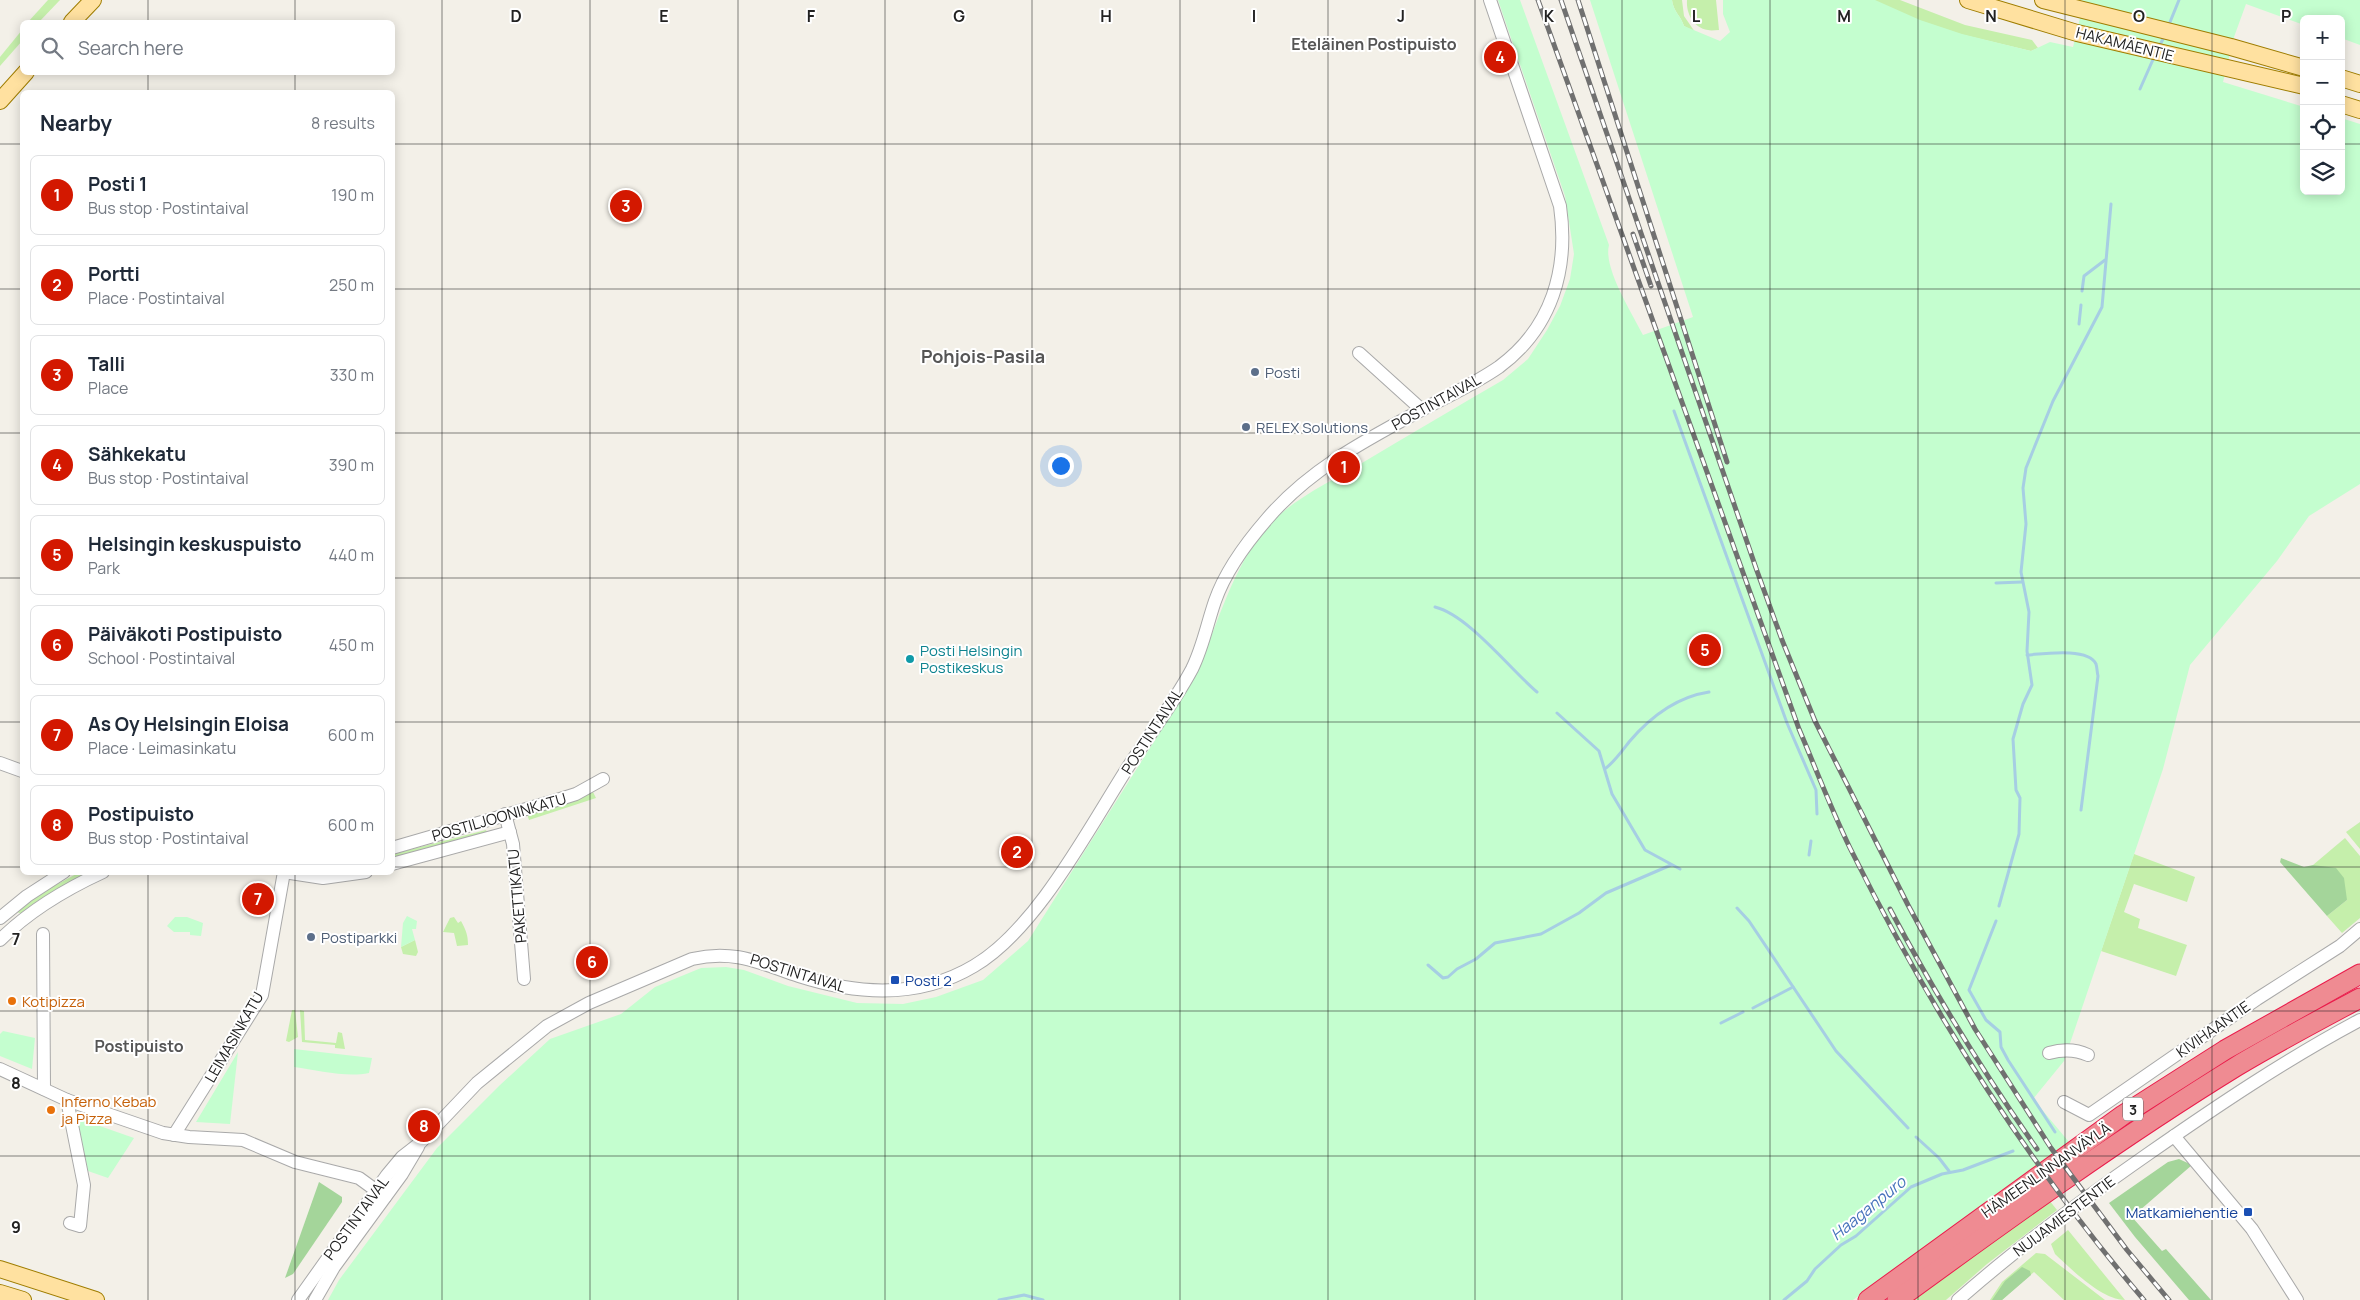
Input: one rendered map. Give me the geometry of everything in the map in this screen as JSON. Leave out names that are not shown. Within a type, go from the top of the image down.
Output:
[{"type":"highway","name":"HÄMEENLINNANVÄYLÄ","points":[[1868,1300],[2123,1115],[2225,1050],[2360,974]]},
{"type":"highway","name":"HÄMEENLINNANVÄYLÄ","points":[[1897,1300],[1996,1228],[2237,1066],[2360,998]]},
{"type":"main road","points":[[74,20],[93,0]]},
{"type":"main road","name":"HAKAMÄENTIE","points":[[1968,0],[2077,33],[2300,85]]},
{"type":"main road","name":"HAKAMÄENTIE","points":[[2043,0],[2231,47],[2300,67]]},
{"type":"main road","name":"HAKAMÄENTIE","points":[[2231,47],[2258,48],[2300,58]]},
{"type":"main road","points":[[2345,69],[2360,73]]},
{"type":"main road","points":[[0,101],[23,75]]},
{"type":"main road","points":[[2345,79],[2360,84]]},
{"type":"main road","name":"HAKAMÄENTIE","points":[[2284,82],[2300,89]]},
{"type":"main road","points":[[2345,96],[2360,100]]},
{"type":"main road","points":[[2344,105],[2360,110]]},
{"type":"main road","points":[[0,1269],[96,1300]]},
{"type":"main road","points":[[0,1293],[23,1300]]},
{"type":"street","name":"POSTINTAIVAL","points":[[314,1300],[381,1193],[387,1174],[402,1157],[420,1143],[477,1083],[547,1026],[589,1003],[692,959],[710,955],[740,956],[832,986],[874,992],[900,991],[934,984],[956,976],[988,958],[1016,932],[1040,902],[1187,676],[1199,652],[1222,584],[1265,520],[1291,493],[1324,466],[1500,366],[1517,351],[1543,320],[1553,298],[1561,272],[1564,238],[1560,206],[1490,0]]},
{"type":"street","points":[[1359,353],[1422,410]]},
{"type":"street","points":[[0,763],[20,770]]},
{"type":"street","name":"POSTILJOONINKATU","points":[[395,847],[576,794],[603,779]]},
{"type":"street","name":"PAKETTIKATU","points":[[505,814],[510,832],[524,979]]},
{"type":"street","name":"POSTILJOONINKATU","points":[[395,863],[510,832]]},
{"type":"street","points":[[1,914],[59,875]]},
{"type":"street","points":[[0,940],[21,921],[54,899],[98,875]]},
{"type":"street","name":"LEIMASINKATU","points":[[174,1135],[262,995],[283,875]]},
{"type":"street","points":[[304,875],[323,878],[344,875]]},
{"type":"street","name":"KIVIHAANTIE","points":[[2064,1102],[2089,1115],[2257,999],[2340,946],[2360,929]]},
{"type":"street","points":[[43,934],[44,1089]]},
{"type":"street","points":[[2298,1300],[2252,1229],[2174,1136],[2276,1067],[2360,1020]]},
{"type":"street","points":[[2049,1053],[2069,1050],[2088,1055]]},
{"type":"street","points":[[0,1069],[67,1100],[142,1127],[174,1135],[243,1140],[295,1162],[359,1178],[381,1193]]},
{"type":"street","points":[[67,1100],[84,1185],[75,1224]]},
{"type":"street","name":"NUIJAMIESTENTIE","points":[[1958,1300],[2028,1241],[2174,1136]]},
{"type":"street","name":"POSTINTAIVAL","points":[[298,1300],[381,1193],[410,1162],[420,1143]]},
{"type":"green space","points":[[48,0],[60,0],[41,20],[30,20]]},
{"type":"green space","points":[[1498,0],[1520,0],[1609,245],[1608,255],[1614,278],[1643,335],[1693,317],[1590,0],[1672,0],[1684,26],[1720,41],[1730,32],[1723,14],[1723,0],[1875,0],[1920,20],[1962,34],[2031,51],[2050,42],[2073,47],[2084,1],[2080,0],[2360,0],[2360,45],[2345,39],[2345,15],[2300,15],[2300,24],[2246,4],[2234,37],[2223,82],[2300,106],[2300,195],[2345,195],[2345,119],[2360,124],[2360,484],[2309,516],[2277,561],[2190,665],[2163,769],[2064,1061],[2033,1099],[2069,1142],[1853,1300],[328,1300],[339,1280],[437,1148],[500,1085],[550,1039],[621,1014],[655,987],[701,968],[726,967],[744,970],[788,986],[857,1003],[903,1004],[936,997],[983,980],[1028,941],[1194,678],[1239,570],[1248,553],[1269,525],[1280,514],[1306,495],[1503,380],[1528,359],[1560,306],[1570,279],[1574,254],[1565,196]]},
{"type":"green space","points":[[1672,0],[1682,0],[1684,16],[1695,32],[1684,26]]},
{"type":"green space","points":[[1687,0],[1716,0],[1719,30],[1703,29],[1694,23],[1689,15]]},
{"type":"green space","points":[[1817,0],[1900,0],[1965,25],[2032,40],[2038,48],[2031,51]]},
{"type":"green space","points":[[20,32],[20,43],[0,66],[0,57]]},
{"type":"green space","points":[[593,792],[596,798],[529,820],[527,814],[575,800]]},
{"type":"green space","points":[[2360,822],[2360,849],[2346,832]]},
{"type":"green space","points":[[486,830],[487,832],[395,858],[395,853]]},
{"type":"green space","points":[[2345,838],[2360,856],[2360,918],[2342,933],[2327,916],[2347,900],[2313,865]]},
{"type":"green space","points":[[2134,854],[2195,877],[2187,902],[2134,884],[2124,912],[2140,919],[2138,928],[2187,945],[2176,976],[2101,951]]},
{"type":"green space","points":[[2281,858],[2304,867],[2313,865],[2336,868],[2344,878],[2347,900],[2327,916],[2280,862]]},
{"type":"green space","points":[[74,875],[89,875],[22,914],[17,912],[41,893]]},
{"type":"green space","points":[[407,916],[417,921],[416,929],[412,929],[415,940],[401,947],[403,923]]},
{"type":"green space","points":[[175,917],[187,917],[203,923],[201,936],[190,935],[190,932],[174,932],[167,926]]},
{"type":"green space","points":[[454,917],[458,923],[461,921],[463,924],[468,945],[457,946],[454,933],[443,932],[450,918]]},
{"type":"green space","points":[[415,940],[418,952],[416,956],[403,954],[401,947]]},
{"type":"green space","points":[[292,1010],[295,1010],[298,1037],[289,1042],[286,1041]]},
{"type":"green space","points":[[300,1010],[304,1011],[305,1040],[336,1043],[338,1032],[342,1033],[345,1049],[335,1048],[335,1045],[302,1042]]},
{"type":"green space","points":[[3,1031],[35,1038],[32,1069],[0,1056],[0,1034]]},
{"type":"green space","points":[[294,1049],[372,1058],[369,1073],[351,1075],[294,1067]]},
{"type":"green space","points":[[238,1052],[230,1124],[196,1122]]},
{"type":"green space","points":[[77,1118],[134,1138],[108,1178],[88,1171]]},
{"type":"green space","points":[[2179,1159],[2192,1165],[2132,1217],[2162,1251],[2166,1249],[2211,1300],[2189,1300],[2135,1237],[2109,1203],[2168,1162]]},
{"type":"green space","points":[[319,1182],[342,1197],[342,1202],[293,1274],[285,1278]]},
{"type":"green space","points":[[2049,1200],[2057,1210],[1987,1264],[1946,1300],[1911,1300]]},
{"type":"green space","points":[[2068,1230],[2125,1300],[2107,1295],[2087,1283],[2055,1254],[2051,1244]]},
{"type":"green space","points":[[2036,1253],[2045,1254],[2105,1300],[2064,1300],[2034,1272],[2002,1300],[1990,1300],[2002,1282]]},
{"type":"green space","points":[[2022,1267],[2030,1271],[2031,1275],[2002,1300],[1992,1300],[2005,1281]]},
{"type":"waterway","points":[[2168,27],[2179,0]]},
{"type":"waterway","points":[[2159,47],[2164,37]]},
{"type":"waterway","points":[[2140,89],[2155,55]]},
{"type":"waterway","points":[[1999,906],[2019,834],[2020,798],[2016,790],[2013,739],[2023,704],[2032,685],[2027,651],[2029,612],[2021,572],[2026,524],[2023,488],[2026,468],[2053,401],[2102,307],[2111,204]]},
{"type":"waterway","points":[[2082,291],[2084,276],[2105,260]]},
{"type":"waterway","points":[[2079,324],[2081,305]]},
{"type":"waterway","points":[[1674,411],[1787,723],[1816,790],[1817,814]]},
{"type":"waterway","points":[[1996,583],[2022,582]]},
{"type":"waterway","points":[[1435,607],[1448,612],[1475,631],[1537,692]]},
{"type":"waterway","points":[[2027,655],[2075,653],[2084,655],[2096,664],[2098,676],[2081,810]]},
{"type":"waterway","points":[[1606,768],[1655,716],[1686,698],[1709,692]]},
{"type":"waterway","points":[[1557,713],[1599,751],[1612,794],[1645,850],[1680,869]]},
{"type":"waterway","points":[[1809,855],[1811,841]]},
{"type":"waterway","points":[[1428,965],[1443,978],[1448,977],[1457,969],[1476,959],[1495,943],[1541,934],[1579,913],[1606,893],[1671,865]]},
{"type":"waterway","points":[[1737,908],[1749,921],[1836,1051],[1908,1128]]},
{"type":"waterway","points":[[1996,921],[1969,990],[1986,1020],[2000,1032],[2001,1047],[2008,1060],[2055,1132]]},
{"type":"waterway","points":[[1753,1008],[1793,987]]},
{"type":"waterway","points":[[1721,1023],[1743,1012]]},
{"type":"waterway","points":[[1916,1137],[1939,1158],[1949,1171]]},
{"type":"waterway","name":"Haaganpuro","points":[[1784,1300],[1807,1281],[1815,1269],[1841,1245],[1856,1236],[1911,1187],[1942,1174],[1963,1170],[2013,1151]]},
{"type":"waterway","points":[[999,1300],[1024,1295],[1043,1300]]},
{"type":"railway","points":[[1538,0],[1799,729],[1843,833],[1913,967],[1983,1083],[2060,1194],[2144,1300]]},
{"type":"railway","points":[[1561,0],[1757,571],[1782,640],[1815,721],[1908,905],[1975,1029],[2051,1148],[2127,1250],[2169,1300]]},
{"type":"railway","points":[[1578,0],[1727,462]]},
{"type":"railway","points":[[1633,234],[1651,286]]},
{"type":"railway","points":[[1890,909],[1960,1031],[1997,1091],[2037,1149]]},
{"type":"place","name":"Sähkekatu","points":[[1500,57]]},
{"type":"place","name":"Talli","points":[[626,206]]},
{"type":"place","name":"Posti","points":[[1255,372]]},
{"type":"place","name":"RELEX Solutions","points":[[1246,427]]},
{"type":"place","name":"Posti 1","points":[[1344,467]]},
{"type":"place","name":"Helsingin keskuspuisto","points":[[1705,650]]},
{"type":"place","name":"Posti Helsingin Postikeskus","points":[[910,659]]},
{"type":"place","name":"Portti","points":[[1017,852]]},
{"type":"place","name":"As Oy Helsingin Eloisa","points":[[258,899]]},
{"type":"place","name":"Postiparkki","points":[[311,937]]},
{"type":"place","name":"Päiväkoti Postipuisto","points":[[592,962]]},
{"type":"place","name":"Posti 2","points":[[895,980]]},
{"type":"place","name":"Kotipizza","points":[[12,1001]]},
{"type":"place","name":"Inferno Kebab ja Pizza","points":[[51,1110]]},
{"type":"place","name":"Postipuisto","points":[[424,1126]]},
{"type":"place","name":"Matkamiehentie","points":[[2248,1212]]},
{"type":"district","name":"Eteläinen Postipuisto","points":[[1374,44]]},
{"type":"district","name":"Pohjois-Pasila","points":[[983,356]]},
{"type":"district","name":"Postipuisto","points":[[139,1046]]}]
